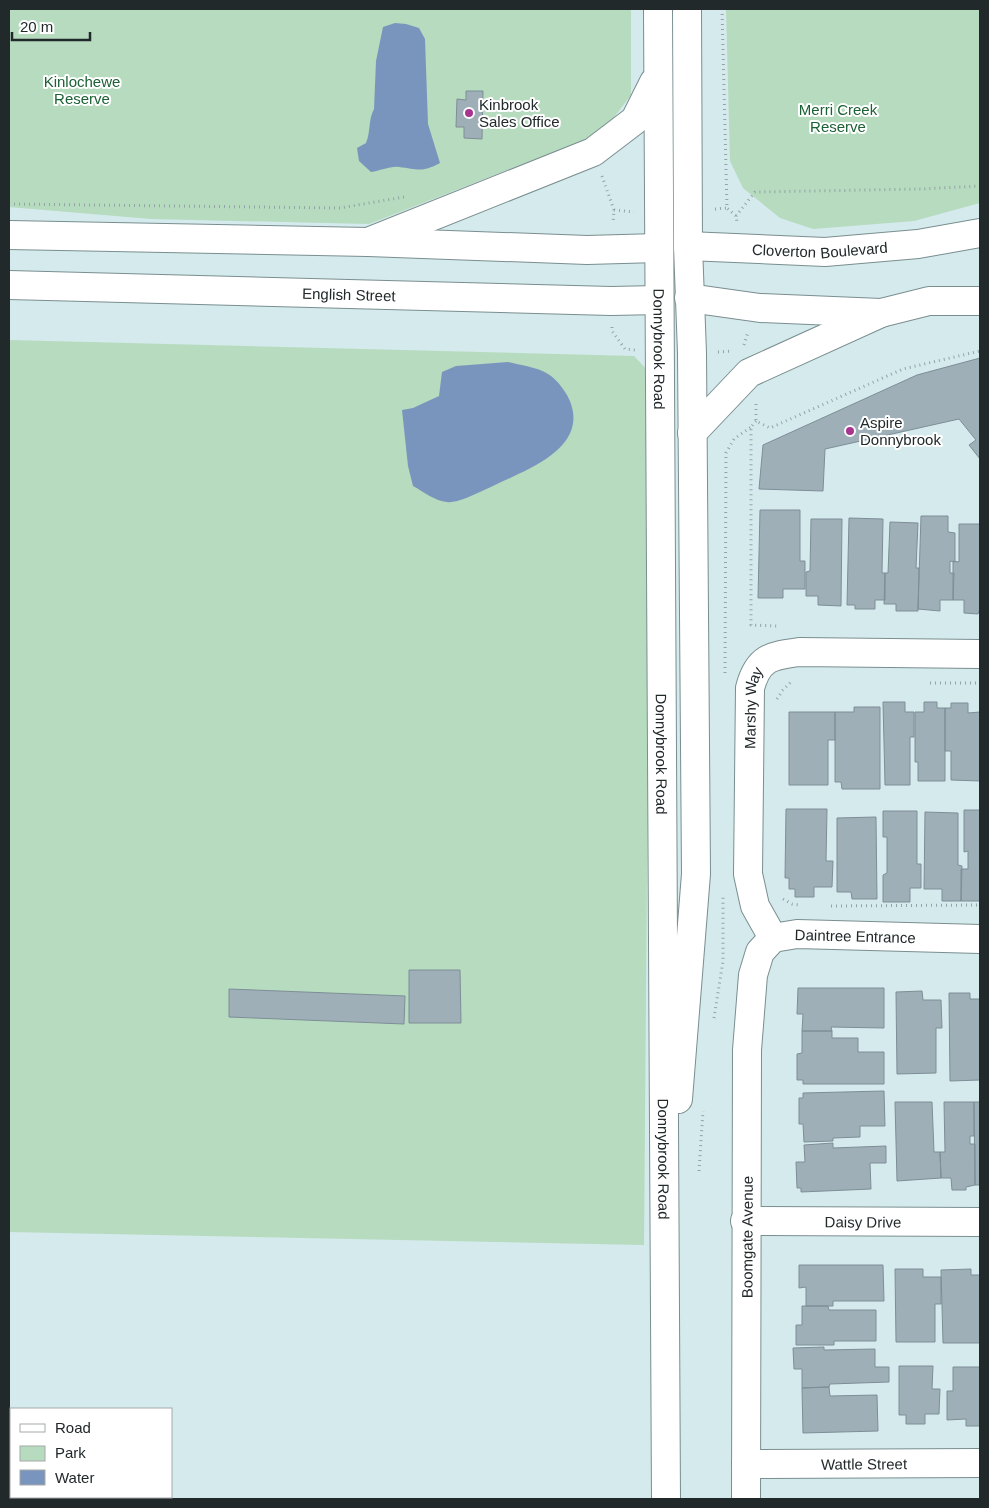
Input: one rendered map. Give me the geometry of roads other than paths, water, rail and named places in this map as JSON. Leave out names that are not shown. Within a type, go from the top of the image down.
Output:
[{"type":"street","name":"Donnybrook Road","points":[[658,9],[656,78],[666,1499]]},
{"type":"street","name":"Donnybrook Road","points":[[663,1242],[680,1080],[696,874],[687,9]]},
{"type":"street","points":[[368,242],[593,152],[634,120],[656,78]]},
{"type":"street","name":"Cloverton Boulevard","points":[[658,248],[688,246],[825,252],[918,244],[980,233]]},
{"type":"street","points":[[9,235],[368,242],[586,250],[658,248]]},
{"type":"street","name":"English Street","points":[[9,285],[611,301],[689,298]]},
{"type":"street","points":[[689,298],[747,306],[881,313]]},
{"type":"street","points":[[692,433],[749,373],[881,313],[929,301],[980,301]]},
{"type":"street","name":"Marshy Way","points":[[773,938],[755,906],[748,874],[750,688],[754,672],[763,662],[780,654],[799,652],[980,654]]},
{"type":"street","name":"Daintree Entrance","points":[[753,975],[760,952],[773,938],[797,934],[980,939]]},
{"type":"street","name":"Boomgate Avenue","points":[[746,1499],[746,1050],[753,975]]},
{"type":"street","name":"Daisy Drive","points":[[746,1220],[980,1222]]},
{"type":"street","name":"Wattle Street","points":[[746,1464],[980,1463]]},
{"type":"water","points":[[395,23],[419,28],[425,39],[428,124],[440,163],[424,169],[396,167],[371,172],[359,161],[357,148],[366,143],[369,134],[374,109],[376,61],[383,27]]},
{"type":"water","points":[[508,362],[544,372],[555,379],[565,391],[570,400],[573,419],[570,433],[563,445],[538,464],[458,501],[447,502],[438,500],[413,486],[408,466],[402,410],[413,408],[439,396],[442,372],[456,366]]},
{"type":"place","name":"Kinbrook Sales Office","points":[[469,113]]},
{"type":"place","name":"Aspire Donnybrook","points":[[850,431]]},
{"type":"park label","name":"Kinlochewe Reserve","points":[[82,90]]},
{"type":"park label","name":"Merri Creek Reserve","points":[[838,118]]}]
